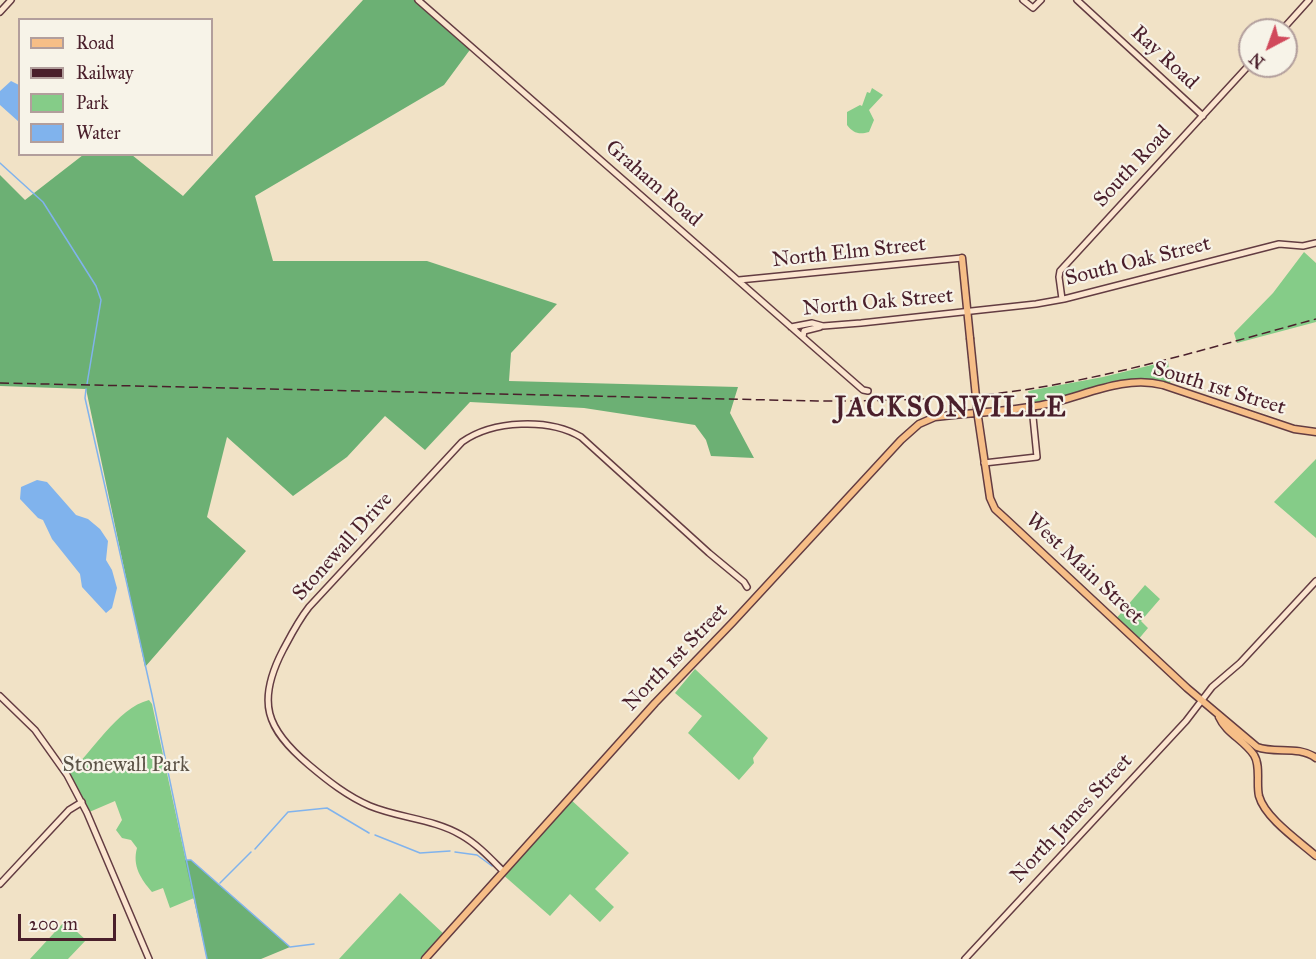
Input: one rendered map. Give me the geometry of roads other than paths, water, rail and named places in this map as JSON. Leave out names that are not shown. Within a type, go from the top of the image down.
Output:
[{"type":"main road","name":"West Main Street","points":[[963,258],[975,415],[987,488],[995,509],[1219,717],[1222,724],[1254,750]]},
{"type":"main road","name":"South 1st Street","points":[[975,415],[1032,407],[1126,383],[1145,382],[1171,388],[1294,429],[1316,432]]},
{"type":"main road","name":"North 1st Street","points":[[424,959],[649,710],[910,432],[929,418],[975,415]]},
{"type":"main road","points":[[1316,758],[1302,751],[1254,750],[1258,790],[1264,807],[1316,856]]},
{"type":"street","points":[[0,12],[11,0]]},
{"type":"street","name":"Graham Road","points":[[418,0],[863,390],[868,391]]},
{"type":"street","points":[[1023,0],[1033,8],[1041,0]]},
{"type":"street","name":"Ray Road","points":[[1077,0],[1203,116]]},
{"type":"street","points":[[1293,18],[1309,0]]},
{"type":"street","name":"South Road","points":[[1062,299],[1060,271],[1238,77]]},
{"type":"street","name":"South Oak Street","points":[[967,312],[1062,299],[1279,244],[1303,246],[1316,243]]},
{"type":"street","name":"North Elm Street","points":[[739,280],[963,258]]},
{"type":"street","name":"North Oak Street","points":[[791,327],[812,323],[823,326],[967,312]]},
{"type":"street","points":[[803,337],[804,331],[809,328],[823,326]]},
{"type":"street","points":[[984,463],[1037,457],[1032,407]]},
{"type":"street","name":"Stonewall Drive","points":[[503,871],[462,835],[442,827],[390,813],[346,794],[284,742],[271,719],[268,705],[269,685],[275,666],[303,615],[462,442],[478,431],[503,425],[559,427],[581,437],[723,566],[744,582],[756,597]]},
{"type":"street","name":"North James Street","points":[[965,959],[1186,721],[1212,687],[1236,667],[1316,581]]},
{"type":"street","points":[[0,696],[45,743],[67,775],[82,802],[149,959]]},
{"type":"street","points":[[0,884],[73,807],[82,802]]},
{"type":"water","points":[[11,81],[18,84],[18,121],[0,105],[0,91]]},
{"type":"water","points":[[37,480],[47,482],[76,515],[88,519],[100,529],[108,541],[106,560],[112,570],[117,588],[112,608],[106,613],[82,587],[80,574],[52,539],[43,520],[38,518],[20,499],[21,487]]},
{"type":"waterway","points":[[0,163],[43,202],[96,286],[101,300],[87,384]]},
{"type":"waterway","points":[[86,389],[85,398],[152,695],[207,959]]},
{"type":"waterway","points":[[255,849],[288,812],[327,808],[369,833]]},
{"type":"waterway","points":[[375,835],[420,853],[450,851]]},
{"type":"waterway","points":[[220,883],[251,852]]},
{"type":"waterway","points":[[455,852],[477,855],[492,866]]},
{"type":"waterway","points":[[186,860],[191,860],[290,947],[314,944]]},
{"type":"railway","points":[[0,383],[817,401],[920,399],[971,396],[1060,384],[1170,359],[1316,319]]},
{"type":"district","name":"JACKSONVILLE","points":[[951,409]]},
{"type":"park label","name":"Stonewall Park","points":[[126,766]]}]
